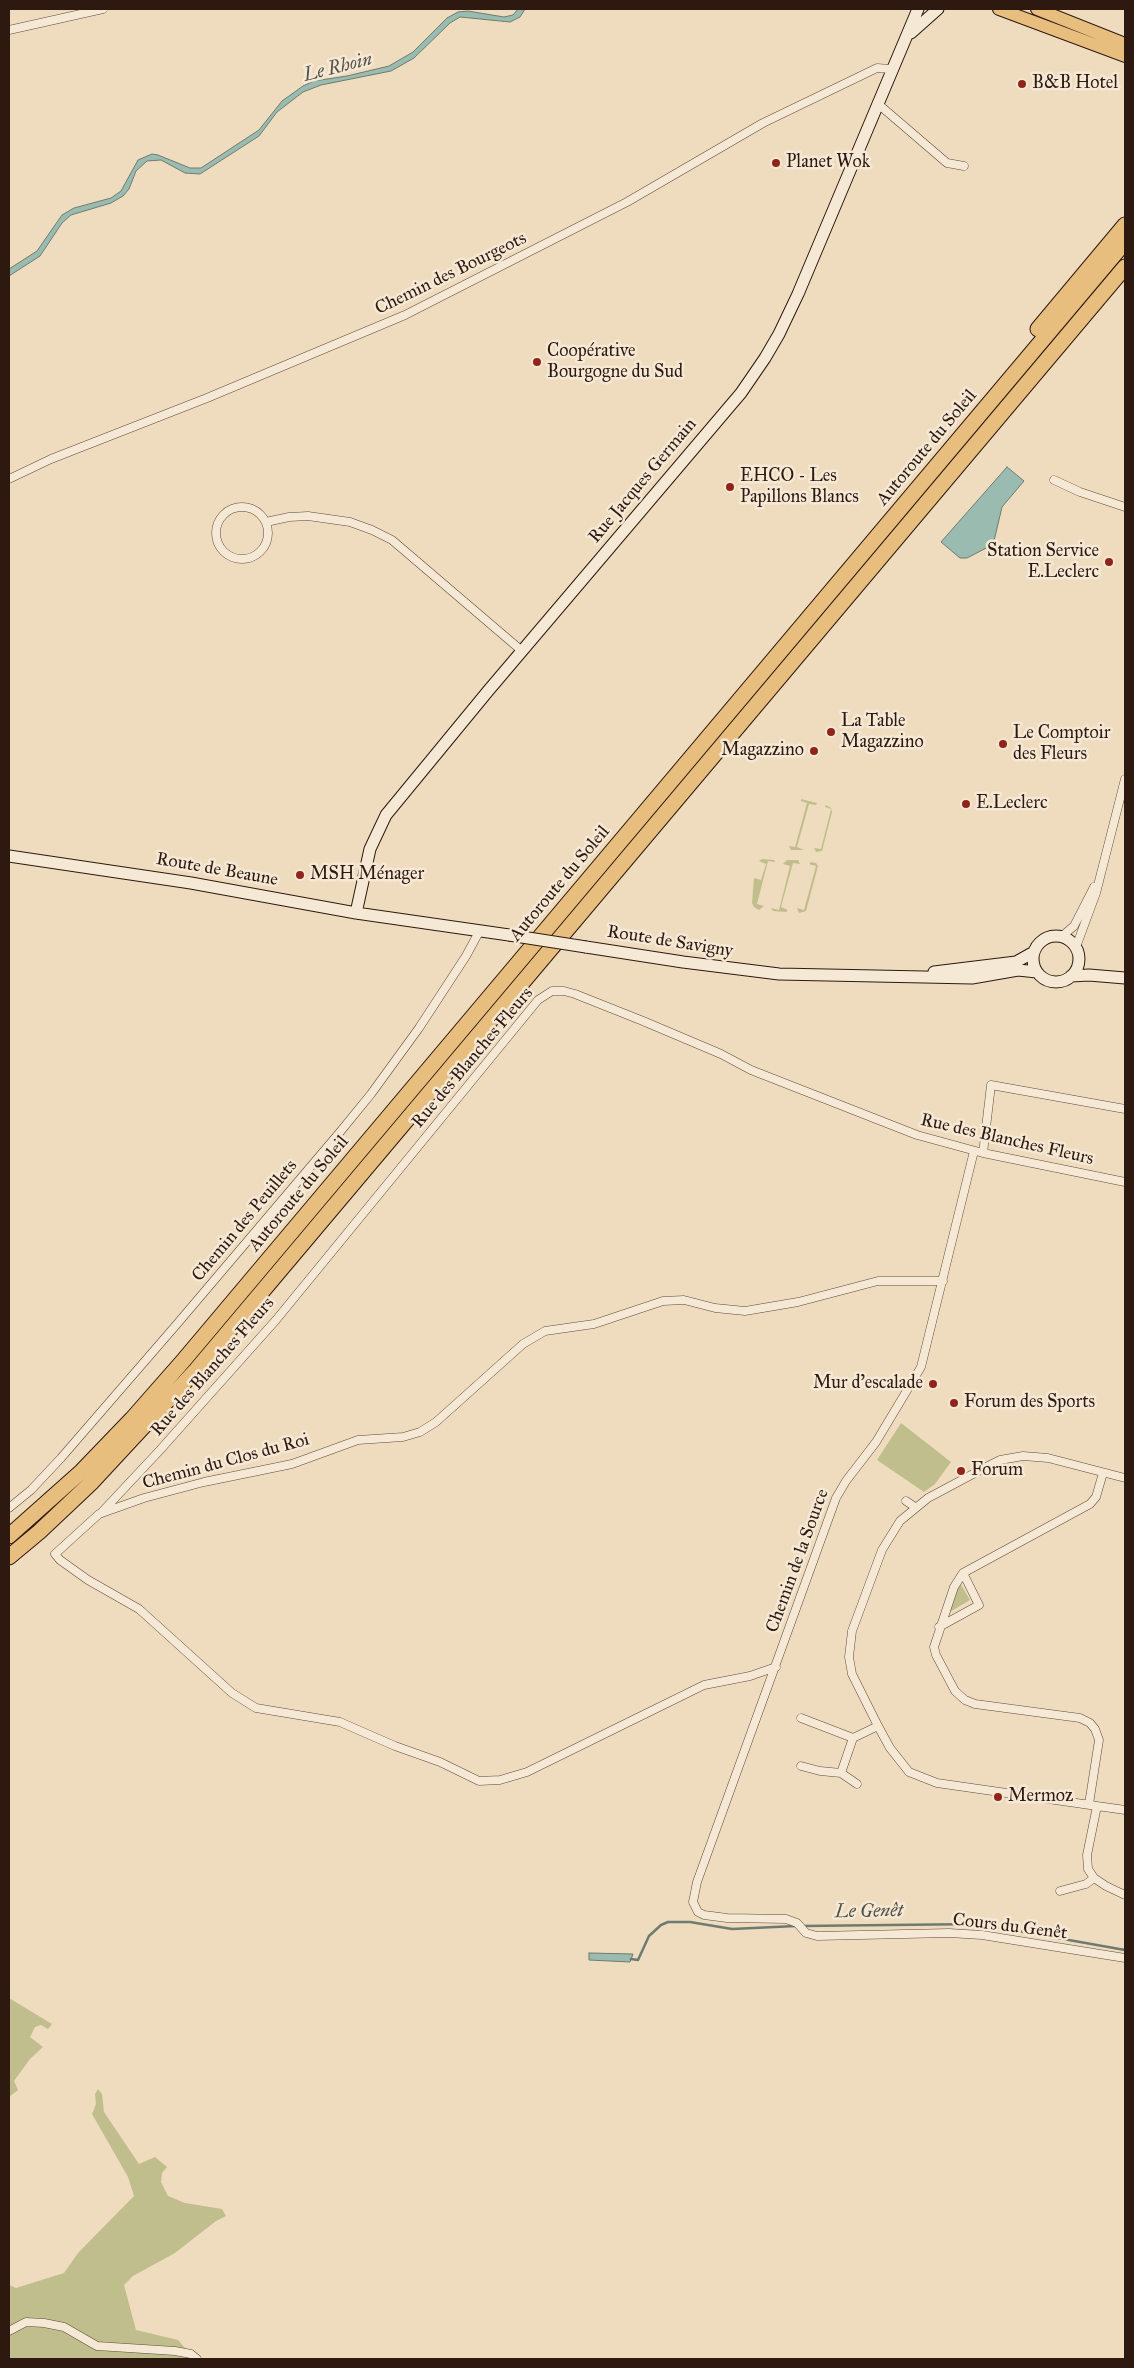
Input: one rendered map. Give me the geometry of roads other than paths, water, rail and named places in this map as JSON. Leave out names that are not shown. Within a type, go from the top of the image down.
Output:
[{"type":"highway","points":[[935,468],[949,438],[1125,225]]},
{"type":"highway","name":"Autoroute du Soleil","points":[[9,1536],[82,1471],[132,1419],[183,1361],[1125,242]]},
{"type":"highway","name":"Autoroute du Soleil","points":[[9,1557],[92,1482],[196,1370],[1125,266]]},
{"type":"main road","name":"Rue Jacques Germain","points":[[356,913],[370,849],[380,824],[402,794],[740,393],[765,358],[798,294],[891,69],[908,36],[918,9]]},
{"type":"main road","name":"Rue Jacques Germain","points":[[908,36],[938,9]]},
{"type":"main road","points":[[999,9],[1125,56]]},
{"type":"main road","points":[[1036,9],[1125,44]]},
{"type":"main road","name":"Route de Beaune","points":[[9,856],[183,881],[419,923]]},
{"type":"main road","name":"Route de Savigny","points":[[419,923],[762,973],[824,976],[918,976],[931,978],[988,975],[1018,970],[1038,972]]},
{"type":"main road","points":[[1078,953],[1077,969],[1062,982],[1055,982],[1042,977],[1034,963],[1034,952],[1045,939],[1061,937],[1072,942],[1078,953],[1106,976]]},
{"type":"main road","name":"Route de Savigny","points":[[988,975],[1034,952]]},
{"type":"main road","points":[[1071,976],[1125,978]]},
{"type":"street","points":[[9,30],[103,9]]},
{"type":"street","name":"Chemin des Bourgeots","points":[[9,479],[45,462],[207,398],[405,315],[627,202],[763,123],[877,68],[891,69]]},
{"type":"street","points":[[877,103],[948,164],[964,166]]},
{"type":"street","points":[[1054,480],[1074,490],[1125,506]]},
{"type":"street","points":[[235,507],[253,509],[266,522],[267,541],[260,551],[249,558],[231,556],[218,543],[217,524],[224,514],[235,507]]},
{"type":"street","points":[[266,522],[289,517],[308,516],[350,522],[392,540],[522,651]]},
{"type":"street","points":[[1078,953],[1125,780]]},
{"type":"street","points":[[1061,937],[1074,926],[1097,883]]},
{"type":"street","name":"Chemin des Peuillets","points":[[9,1508],[31,1490],[178,1324],[340,1132],[389,1070],[451,979],[479,932]]},
{"type":"street","name":"Rue des Blanches Fleurs","points":[[99,1514],[167,1443],[276,1320],[538,1000],[547,993],[557,990],[575,994],[678,1035],[737,1064],[814,1096],[917,1135],[974,1151],[1125,1182]]},
{"type":"street","points":[[983,1153],[991,1085],[1125,1109]]},
{"type":"street","name":"Chemin de la Source","points":[[694,1907],[693,1896],[697,1882],[836,1498],[846,1481],[861,1469],[921,1367],[974,1151]]},
{"type":"street","name":"Chemin du Clos du Roi","points":[[776,1667],[750,1676],[704,1684],[527,1772],[500,1780],[479,1781],[440,1762],[395,1746],[340,1722],[256,1708],[232,1693],[139,1609],[88,1580],[60,1560],[55,1554],[99,1514],[175,1489],[292,1464],[358,1440],[403,1437],[420,1432],[436,1422],[523,1344],[545,1331],[594,1324],[663,1301],[684,1300],[715,1308],[745,1311],[798,1302],[872,1282],[943,1281]]},
{"type":"street","points":[[1125,1478],[1034,1456],[1012,1457],[988,1466],[915,1507],[900,1521],[882,1550],[852,1631],[850,1644],[852,1674],[878,1726],[899,1761],[910,1772],[923,1779],[937,1783],[1125,1810]]},
{"type":"street","points":[[1103,1473],[1096,1497],[1090,1504],[963,1573],[956,1582],[939,1627],[934,1647],[936,1655],[955,1691],[965,1700],[975,1704],[1080,1718],[1090,1723],[1095,1729],[1099,1740],[1087,1855],[1088,1869],[1094,1878],[1125,1895]]},
{"type":"street","points":[[906,1501],[915,1507]]},
{"type":"street","points":[[939,1627],[979,1605],[963,1573]]},
{"type":"street","points":[[801,1718],[853,1738]]},
{"type":"street","points":[[841,1773],[853,1738],[878,1726]]},
{"type":"street","points":[[801,1766],[820,1771],[841,1773],[857,1784]]},
{"type":"street","points":[[1060,1891],[1086,1884],[1094,1878]]},
{"type":"street","name":"Cours du Genêt","points":[[694,1907],[698,1912],[711,1916],[786,1919],[800,1926],[806,1933],[817,1936],[982,1934],[1125,1958]]},
{"type":"street","points":[[9,2331],[26,2322],[44,2323],[64,2326],[97,2346],[176,2351],[191,2354],[197,2359]]},
{"type":"water","points":[[518,9],[525,9],[520,17],[510,22],[460,17],[450,23],[414,58],[391,71],[321,85],[303,92],[277,112],[259,136],[200,174],[185,173],[161,160],[147,161],[136,171],[129,189],[123,196],[111,203],[71,215],[62,223],[40,256],[9,276],[9,269],[37,251],[62,215],[74,208],[111,198],[121,191],[138,160],[152,154],[190,168],[201,168],[259,130],[282,101],[303,86],[314,81],[347,76],[389,66],[413,52],[447,18],[458,12],[468,11],[504,17],[513,15]]},
{"type":"water","points":[[1007,467],[1024,481],[1002,507],[992,545],[967,558],[960,558],[941,542]]},
{"type":"water","points":[[589,1953],[633,1954],[630,1962],[589,1960]]},
{"type":"waterway","name":"Le Genêt","points":[[631,1959],[638,1960],[649,1936],[661,1925],[668,1922],[690,1922],[732,1929],[796,1926]]},
{"type":"waterway","name":"Le Genêt","points":[[802,1926],[979,1924],[1125,1950]]},
{"type":"place","name":"B&B Hotel","points":[[1022,84]]},
{"type":"place","name":"Planet Wok","points":[[776,163]]},
{"type":"place","name":"Coopérative Bourgogne du Sud","points":[[537,362]]},
{"type":"place","name":"EHCO - Les Papillons Blancs","points":[[730,487]]},
{"type":"place","name":"Station Service E.Leclerc","points":[[1109,562]]},
{"type":"place","name":"La Table Magazzino","points":[[831,732]]},
{"type":"place","name":"Le Comptoir des Fleurs","points":[[1003,744]]},
{"type":"place","name":"Magazzino","points":[[814,751]]},
{"type":"place","name":"E.Leclerc","points":[[966,804]]},
{"type":"place","name":"MSH Ménager","points":[[300,875]]},
{"type":"place","name":"Mur d'escalade","points":[[933,1384]]},
{"type":"place","name":"Forum des Sports","points":[[954,1403]]},
{"type":"place","name":"Forum","points":[[961,1471]]},
{"type":"place","name":"Mermoz","points":[[998,1797]]},
{"type":"water label","name":"Le Rhoin","points":[[338,68]]}]
